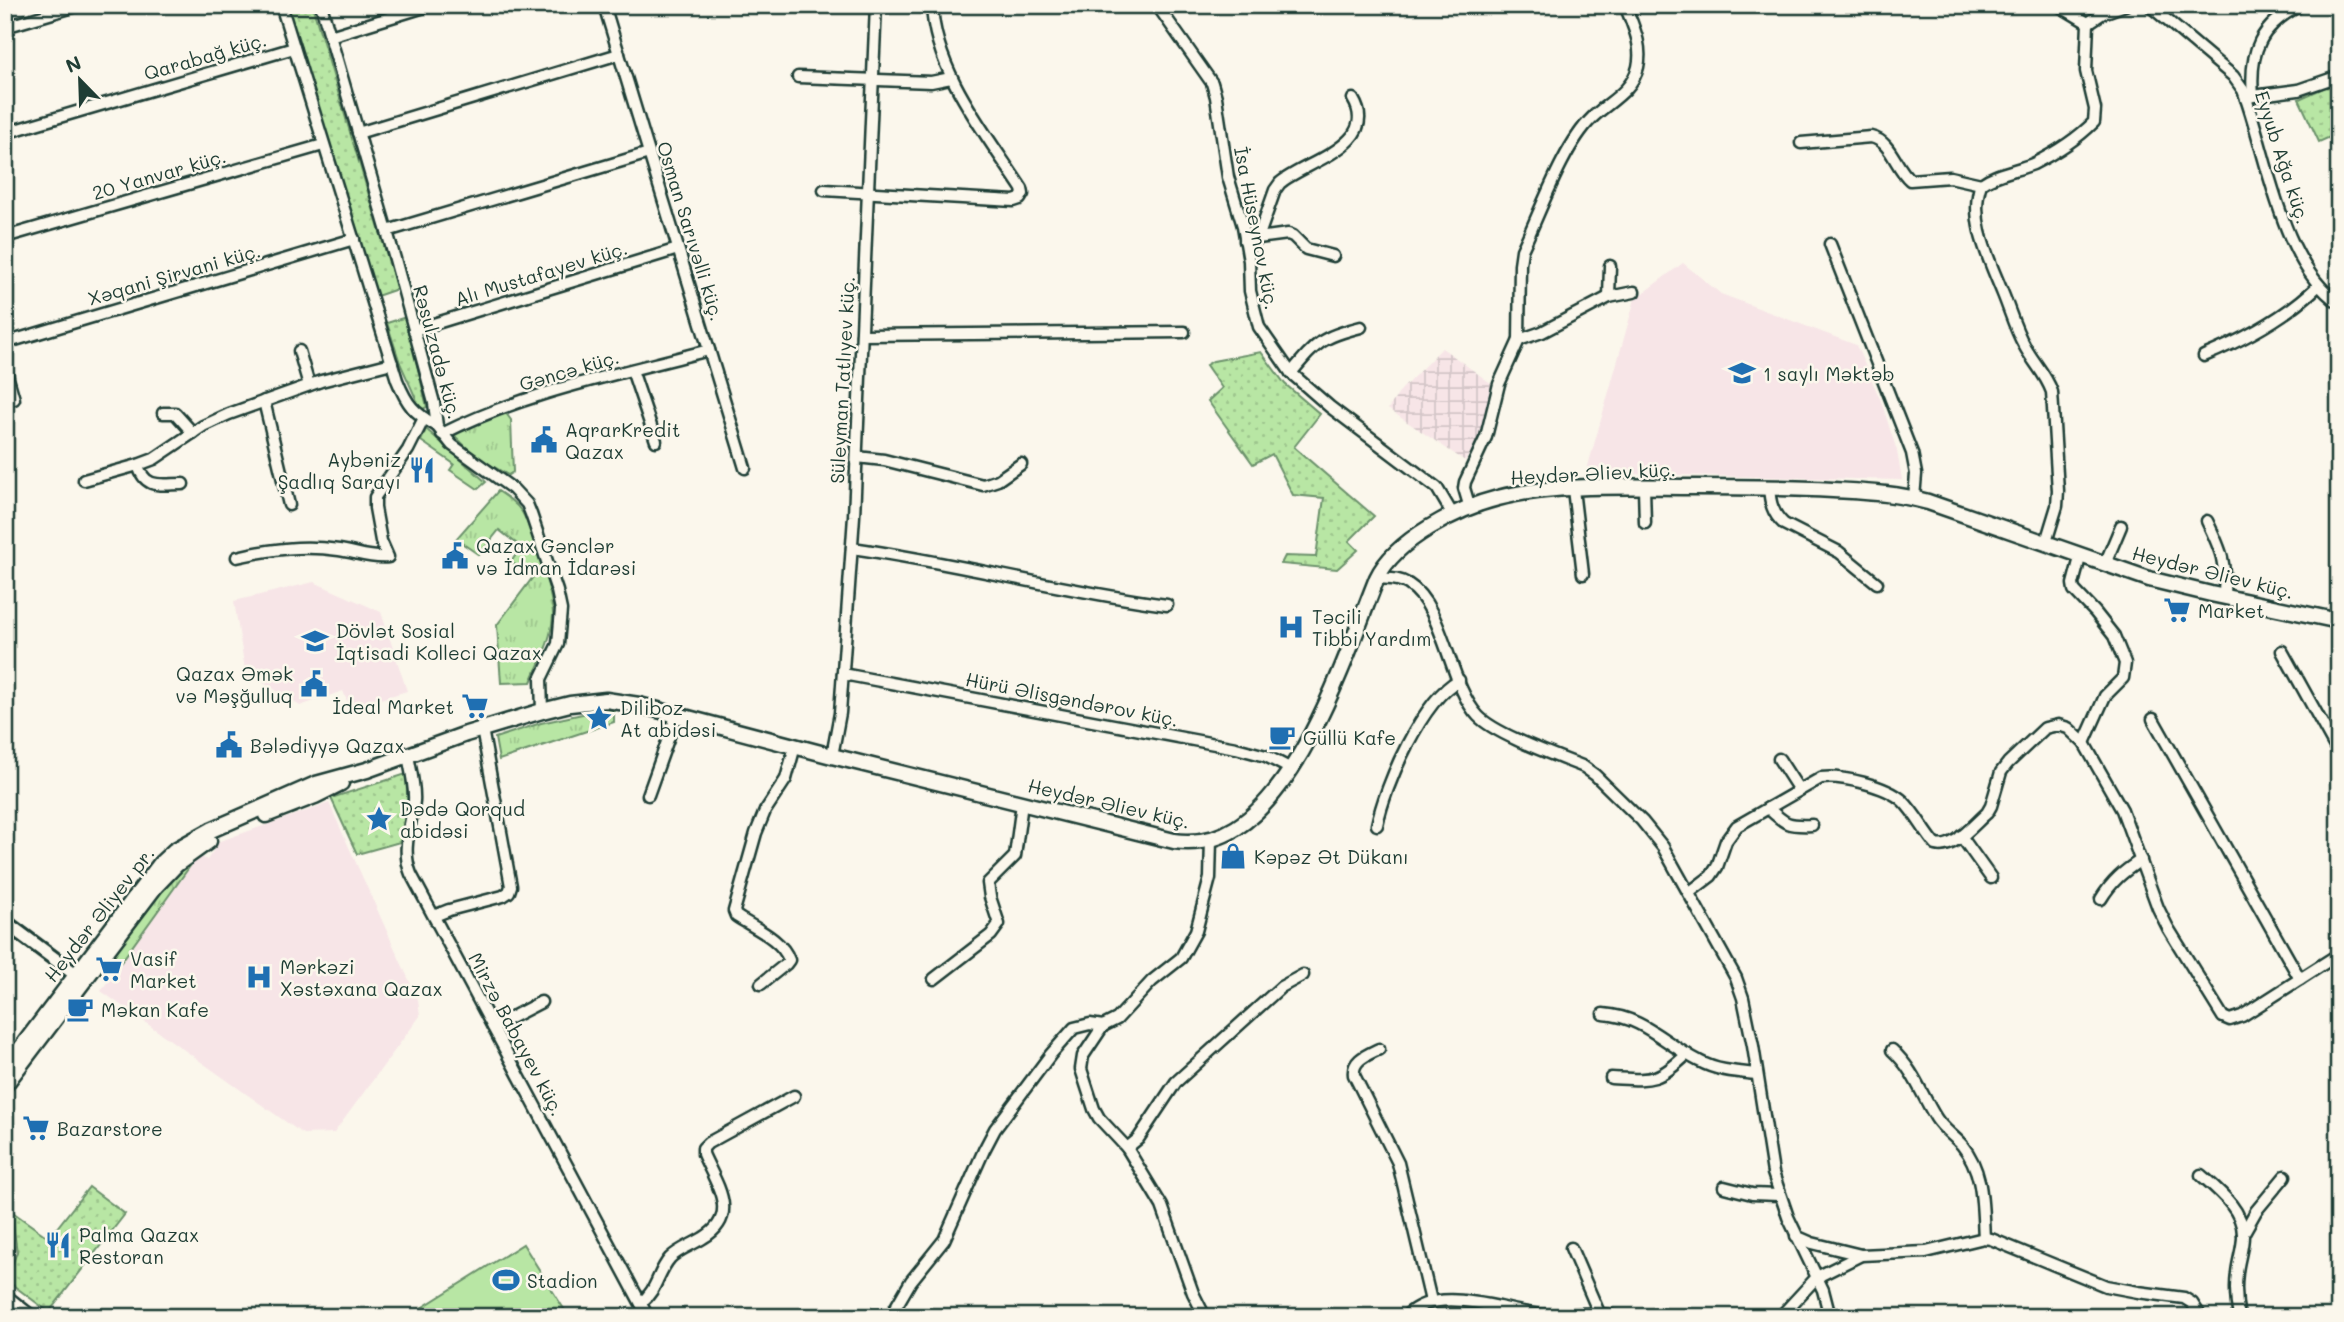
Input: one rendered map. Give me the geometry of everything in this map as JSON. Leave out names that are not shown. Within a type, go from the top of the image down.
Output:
[{"type":"main road","name":"Heydər Əliev küç.","points":[[79,978],[155,887],[177,864],[201,845],[233,828],[315,796],[367,770],[482,729],[584,702],[628,702],[1174,841],[1187,843],[1211,839],[1250,818],[1291,769],[1329,698],[1377,578],[1394,553],[1453,516],[1485,502],[1514,495],[1573,489],[1644,487],[1769,487],[1879,492],[1914,498],[2149,579],[2339,621]]},
{"type":"main road","name":"Heydər Əliyev pr.","points":[[5,1069],[79,978]]},
{"type":"main road","points":[[5,1085],[79,978]]},
{"type":"street","points":[[5,27],[80,5]]},
{"type":"street","points":[[281,5],[392,363],[408,404],[440,430]]},
{"type":"street","name":"Rəsulzadə küç.","points":[[321,5],[387,231],[440,430],[459,452],[522,498],[531,513],[557,591],[561,610],[558,644],[541,679],[542,711]]},
{"type":"street","points":[[330,36],[431,5]]},
{"type":"street","name":"Osman Sarıvəlli küç.","points":[[604,5],[745,468]]},
{"type":"street","name":"Süleyman Tatlıyev küç.","points":[[832,756],[840,713],[852,548],[876,5]]},
{"type":"street","points":[[824,190],[1014,201],[1020,199],[1023,194],[951,78],[938,42],[932,5]]},
{"type":"street","name":"İsa Hüseynov küç.","points":[[1157,5],[1212,83],[1228,177],[1245,241],[1254,312],[1259,327],[1291,373],[1330,407],[1437,488],[1453,516]]},
{"type":"street","points":[[1470,508],[1464,488],[1465,482],[1486,437],[1499,383],[1520,340],[1522,250],[1571,145],[1593,117],[1625,90],[1638,67],[1640,49],[1625,5]]},
{"type":"street","points":[[2058,5],[2088,23]]},
{"type":"street","points":[[2088,23],[2125,5]]},
{"type":"street","name":"Eyyub Ağa küç.","points":[[2149,5],[2233,76],[2250,97],[2285,225],[2296,250],[2319,286],[2339,303]]},
{"type":"street","points":[[2301,5],[2278,18],[2255,49],[2250,97],[2298,90],[2339,76]]},
{"type":"street","points":[[1801,143],[1871,137],[1880,139],[1910,180],[1950,177],[1981,184],[1994,176],[2043,158],[2094,122],[2095,109],[2086,71],[2088,23]]},
{"type":"street","name":"Qarabağ küç.","points":[[5,133],[294,48]]},
{"type":"street","points":[[358,133],[619,54]]},
{"type":"street","points":[[798,76],[931,82],[951,78]]},
{"type":"street","points":[[1258,238],[1280,183],[1346,144],[1359,118],[1353,99]]},
{"type":"street","name":"20 Yanvar küç.","points":[[5,237],[323,145]]},
{"type":"street","points":[[387,231],[649,153]]},
{"type":"street","points":[[1981,184],[1976,208],[1986,249],[2018,333],[2052,392],[2058,491],[2057,506],[2046,542]]},
{"type":"street","points":[[1245,241],[1289,234],[1306,249],[1333,256]]},
{"type":"street","name":"Xəqani Şirvani küç.","points":[[5,343],[354,239]]},
{"type":"street","points":[[1830,244],[1912,453],[1916,474],[1914,498]]},
{"type":"street","name":"Alı Mustafayev küç.","points":[[414,330],[678,249]]},
{"type":"street","points":[[1609,296],[1610,266]]},
{"type":"street","points":[[2204,356],[2238,341],[2298,305],[2319,286]]},
{"type":"street","points":[[1520,340],[1542,332],[1609,296],[1634,292]]},
{"type":"street","points":[[1291,373],[1321,340],[1361,327]]},
{"type":"street","points":[[862,334],[1184,332]]},
{"type":"street","name":"Gəncə küç.","points":[[440,430],[517,402],[709,350]]},
{"type":"street","points":[[299,351],[309,385]]},
{"type":"street","points":[[84,480],[138,466],[215,420],[264,401],[309,385],[392,363]]},
{"type":"street","points":[[5,368],[14,399]]},
{"type":"street","points":[[632,370],[656,441]]},
{"type":"street","points":[[264,401],[289,505]]},
{"type":"street","points":[[163,413],[175,413],[192,433]]},
{"type":"street","points":[[237,557],[288,547],[340,550],[379,558],[388,557],[374,508],[374,497],[408,450],[424,418]]},
{"type":"street","points":[[857,457],[884,460],[983,485],[998,480],[1021,464]]},
{"type":"street","points":[[138,466],[141,477],[146,482],[183,484]]},
{"type":"street","points":[[1644,487],[1645,523]]},
{"type":"street","points":[[1769,487],[1771,506],[1776,517],[1784,524],[1839,552],[1877,583]]},
{"type":"street","points":[[1573,489],[1583,574]]},
{"type":"street","points":[[2207,521],[2222,552],[2225,565],[2224,597]]},
{"type":"street","points":[[2105,564],[2121,526]]},
{"type":"street","points":[[852,548],[914,557],[1081,593],[1167,605]]},
{"type":"street","points":[[2081,554],[2073,584],[2074,590],[2113,636],[2125,663],[2123,678],[2105,696],[2084,743]]},
{"type":"street","points":[[1377,578],[1395,579],[1416,590],[1436,623],[1470,707],[1493,728],[1584,767],[1595,775],[1642,821],[1689,892],[1741,988],[1758,1074],[1769,1153],[1779,1195],[1817,1277],[1830,1317]]},
{"type":"street","points":[[2282,651],[2339,754]]},
{"type":"street","name":"Hürü Əlisgəndərov küç.","points":[[843,674],[1236,748],[1266,756],[1291,769]]},
{"type":"street","points":[[1377,825],[1388,786],[1417,729],[1445,690],[1459,680]]},
{"type":"street","points":[[648,795],[677,715]]},
{"type":"street","points":[[2153,719],[2300,979]]},
{"type":"street","points":[[1689,892],[1711,876],[1726,841],[1737,826],[1821,778],[1833,776],[1885,789],[1903,802],[1936,845],[1943,847],[1951,844],[1987,813],[2001,772],[2008,763],[2045,728],[2058,725],[2068,728],[2084,743],[2122,810],[2158,908],[2223,1017],[2230,1020],[2242,1016],[2339,954]]},
{"type":"street","points":[[434,916],[503,896],[509,892],[511,886],[482,729]]},
{"type":"street","points":[[761,984],[786,964],[788,957],[775,942],[736,916],[734,911],[756,833],[765,811],[786,779],[795,746]]},
{"type":"street","name":"Mirzə Babayev küç.","points":[[408,756],[414,801],[405,855],[411,874],[648,1317]]},
{"type":"street","points":[[1779,759],[1799,790]]},
{"type":"street","points":[[934,979],[991,935],[999,924],[988,883],[1015,856],[1021,803]]},
{"type":"street","points":[[1768,808],[1790,826],[1812,825]]},
{"type":"street","points":[[1961,836],[1991,878]]},
{"type":"street","points":[[1205,1317],[1193,1293],[1162,1206],[1127,1148],[1099,1118],[1082,1069],[1083,1056],[1103,1026],[1116,1019],[1152,981],[1181,958],[1189,946],[1210,878],[1211,839]]},
{"type":"street","points":[[2101,899],[2120,874],[2141,860]]},
{"type":"street","points":[[5,922],[79,978]]},
{"type":"street","points":[[1127,1148],[1138,1139],[1176,1082],[1281,987],[1303,975]]},
{"type":"street","points":[[493,1027],[541,1002]]},
{"type":"street","points":[[1603,1014],[1622,1015],[1637,1021],[1687,1054],[1713,1067],[1758,1074]]},
{"type":"street","points":[[890,1317],[911,1281],[944,1240],[984,1150],[1012,1105],[1074,1028],[1090,1024],[1103,1026]]},
{"type":"street","points":[[1379,1049],[1356,1063],[1354,1076],[1398,1163],[1431,1301]]},
{"type":"street","points":[[1892,1050],[1912,1071],[1939,1123],[1972,1159],[1979,1175],[1984,1238]]},
{"type":"street","points":[[1611,1078],[1651,1080],[1670,1070],[1687,1054]]},
{"type":"street","points":[[641,1303],[651,1295],[670,1258],[705,1237],[722,1220],[722,1200],[703,1154],[703,1147],[794,1096]]},
{"type":"street","points":[[2201,1175],[2221,1192],[2235,1211],[2243,1234]]},
{"type":"street","points":[[2239,1317],[2236,1294],[2243,1234],[2256,1212],[2286,1176]]},
{"type":"street","points":[[1724,1187],[1752,1194],[1779,1195]]},
{"type":"street","points":[[1796,1236],[1812,1243],[1861,1255],[1926,1252],[1984,1238],[1991,1239],[2106,1286],[2184,1298],[2192,1303],[2201,1317]]},
{"type":"street","points":[[1571,1248],[1599,1313]]},
{"type":"street","points":[[1783,1316],[1817,1277],[1861,1255]]},
{"type":"street","points":[[5,1295],[33,1317]]},
{"type":"street","points":[[1405,1317],[1431,1301],[1465,1301],[1560,1316],[1599,1313],[1616,1317]]},
{"type":"shaded area","name":"1 saylı Məktəb","points":[[1683,263],[1721,294],[1856,345],[1881,401],[1897,451],[1902,480],[1586,473],[1635,299]]},
{"type":"shaded area","points":[[1442,348],[1492,384],[1480,438],[1465,461],[1388,409],[1401,390]]},
{"type":"shaded area","name":"Dövlət Sosial İqtisadi Kolleci Qazax","points":[[314,582],[381,612],[407,691],[350,708],[343,691],[300,706],[245,670],[234,601]]},
{"type":"shaded area","name":"Mərkəzi Xəstəxana Qazax","points":[[329,803],[418,1000],[420,1016],[334,1133],[303,1134],[101,991],[198,855],[207,860],[220,841]]},
{"type":"green space","points":[[287,5],[312,5],[397,289],[377,296]]},
{"type":"green space","points":[[2339,81],[2339,133],[2319,142],[2299,99]]},
{"type":"green space","points":[[406,317],[427,407],[421,410],[400,363],[387,323]]},
{"type":"green space","points":[[1261,352],[1285,384],[1320,414],[1294,447],[1374,516],[1349,541],[1358,550],[1337,569],[1281,564],[1285,556],[1316,557],[1324,498],[1293,495],[1272,454],[1253,464],[1208,401],[1222,388],[1206,365],[1213,361]]},
{"type":"green space","points":[[505,412],[511,420],[513,472],[508,475],[474,455],[454,435],[477,422]]},
{"type":"green space","points":[[426,429],[486,482],[478,489],[450,470],[454,464],[421,441]]},
{"type":"green space","points":[[498,491],[522,512],[542,563],[550,593],[553,615],[550,633],[531,682],[501,683],[497,625],[533,577],[511,562],[521,547],[499,530],[479,555],[456,539]]},
{"type":"green space","points":[[596,711],[614,711],[614,722],[499,760],[495,738],[541,723]]},
{"type":"green space","points":[[406,774],[408,810],[400,842],[357,854],[331,798]]},
{"type":"green space","points":[[198,855],[121,962],[106,950],[169,870]]},
{"type":"green space","name":"Palma Qazax Restoran","points":[[89,1187],[125,1214],[49,1312],[6,1280],[17,1252],[11,1211],[49,1238]]},
{"type":"green space","points":[[5,1207],[8,1209],[14,1250],[5,1275]]},
{"type":"green space","name":"Stadion","points":[[523,1244],[569,1317],[407,1317]]},
{"type":"place","name":"1 saylı Məktəb","points":[[1742,373]]},
{"type":"place","name":"AqrarKredit Qazax","points":[[544,440]]},
{"type":"place","name":"Aybəniz Şadlıq Sarayı","points":[[422,470]]},
{"type":"place","name":"Qazax Gənclər və İdman İdarəsi","points":[[455,556]]},
{"type":"place","name":"Market","points":[[2177,610]]},
{"type":"place","name":"Təcili Tibbi Yardım","points":[[1291,627]]},
{"type":"place","name":"Dövlət Sosial İqtisadi Kolleci Qazax","points":[[315,641]]},
{"type":"place","name":"Qazax Əmək və Məşğulluq","points":[[314,684]]},
{"type":"place","name":"İdeal Market","points":[[475,706]]},
{"type":"place","name":"Diliboz At abidəsi","points":[[599,718]]},
{"type":"place","name":"Güllü Kafe","points":[[1282,737]]},
{"type":"place","name":"Bələdiyyə Qazax","points":[[229,745]]},
{"type":"place","name":"Dədə Qorqud abidəsi","points":[[379,819]]},
{"type":"place","name":"Kəpəz Ət Dükanı","points":[[1233,856]]},
{"type":"place","name":"Vasif Market","points":[[109,969]]},
{"type":"place","name":"Mərkəzi Xəstəxana Qazax","points":[[259,977]]},
{"type":"place","name":"Məkan Kafe","points":[[80,1009]]},
{"type":"place","name":"Bazarstore","points":[[36,1128]]},
{"type":"place","name":"Palma Qazax Restoran","points":[[58,1245]]},
{"type":"place","name":"Stadion","points":[[506,1280]]}]
